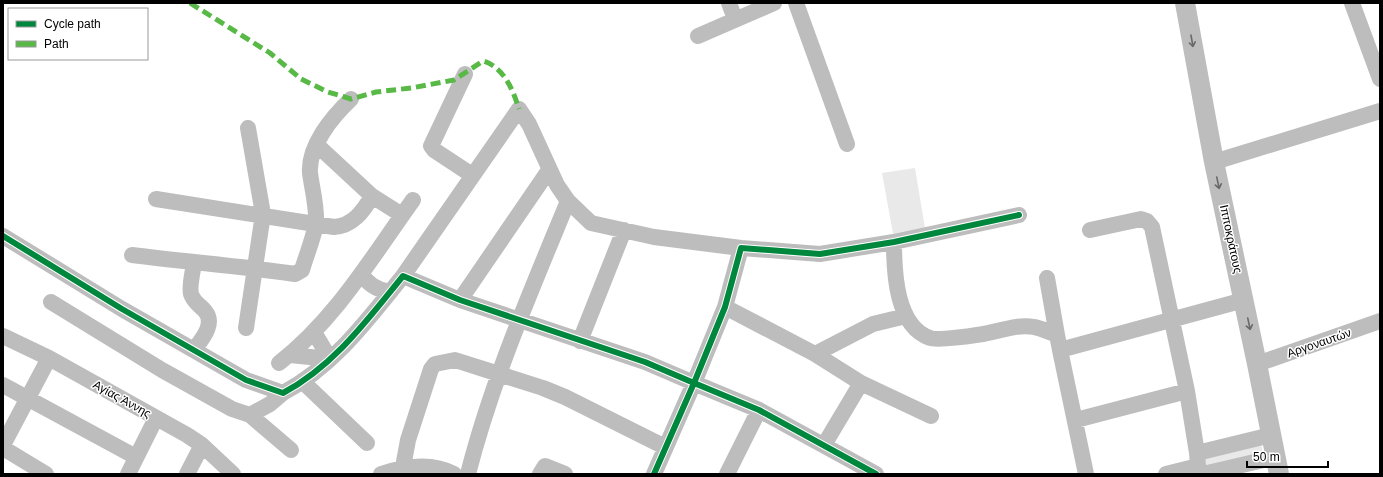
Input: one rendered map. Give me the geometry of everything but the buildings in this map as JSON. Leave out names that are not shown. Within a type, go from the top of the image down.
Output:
[{"type":"main road","name":"Ιπποκράτους","points":[[1185,3],[1214,162],[1244,300],[1277,465]]},
{"type":"street","points":[[729,3],[735,19]]},
{"type":"street","points":[[698,36],[774,3]]},
{"type":"street","points":[[796,3],[847,144]]},
{"type":"street","points":[[1352,3],[1380,79]]},
{"type":"street","points":[[465,74],[431,146],[472,175]]},
{"type":"street","points":[[132,255],[194,263],[256,268],[295,274],[299,273],[302,270],[316,223],[310,172],[311,160],[317,146],[336,113],[350,99]]},
{"type":"street","points":[[250,415],[270,404],[283,392],[303,382],[359,332],[403,276],[519,109],[529,124],[549,170],[568,201],[591,223],[654,237],[741,248],[820,254],[894,242],[1019,215]]},
{"type":"street","points":[[1214,162],[1380,111]]},
{"type":"street","points":[[246,328],[263,214],[248,128]]},
{"type":"street","points":[[317,146],[372,196],[402,215]]},
{"type":"street","points":[[460,300],[549,170]]},
{"type":"street","points":[[156,199],[263,214],[334,227],[349,224],[363,210],[372,196]]},
{"type":"street","points":[[330,358],[284,359],[314,332],[362,274],[413,200]]},
{"type":"street","points":[[468,474],[476,441],[518,319],[568,201]]},
{"type":"street","points":[[1090,230],[1140,219],[1150,223],[1152,227],[1200,467]]},
{"type":"street","points":[[580,341],[624,230]]},
{"type":"street","points":[[3,236],[246,380],[283,392]]},
{"type":"street","points":[[894,242],[894,276],[906,316],[914,330],[932,339],[986,334],[1020,326],[1034,326],[1058,343],[1171,321],[1244,300]]},
{"type":"street","points":[[654,474],[694,383],[725,307],[741,248]]},
{"type":"street","points":[[194,263],[191,293],[197,305],[205,311],[209,319],[207,331],[194,350]]},
{"type":"street","points":[[362,274],[366,281],[374,287],[381,291],[390,292]]},
{"type":"street","points":[[403,276],[460,300],[645,362],[759,410],[876,474]]},
{"type":"street","points":[[1047,278],[1058,343],[1076,420],[1086,474]]},
{"type":"street","points":[[51,302],[162,370],[221,403],[250,415],[291,450]]},
{"type":"street","points":[[725,307],[815,354],[861,383],[931,416]]},
{"type":"street","points":[[815,354],[873,324],[906,316]]},
{"type":"street","name":"Αργοναυτών","points":[[1257,364],[1380,321]]},
{"type":"street","points":[[314,332],[330,358]]},
{"type":"street","name":"Αγίας Άννης","points":[[3,336],[49,358],[202,445],[233,474]]},
{"type":"street","points":[[46,474],[3,447],[49,358]]},
{"type":"street","points":[[403,467],[413,422],[431,369],[435,364],[454,360],[543,388],[565,397],[665,447]]},
{"type":"street","points":[[303,382],[367,443]]},
{"type":"street","points":[[824,445],[861,383]]},
{"type":"street","points":[[3,385],[136,457]]},
{"type":"street","points":[[1076,420],[1186,391]]},
{"type":"street","points":[[727,474],[759,410]]},
{"type":"street","points":[[128,474],[156,418]]},
{"type":"street","points":[[1200,467],[1271,435]]},
{"type":"street","points":[[187,474],[202,445]]},
{"type":"street","points":[[1166,474],[1200,467],[1277,465]]},
{"type":"street","points":[[540,474],[545,466],[565,474]]},
{"type":"street","points":[[382,474],[403,467],[440,468],[454,474]]},
{"type":"shaded area","points":[[915,168],[926,234],[894,239],[882,173]]},
{"type":"shaded area","points":[[1260,439],[1264,457],[1204,471],[1200,455]]},
{"type":"marked path","points":[[190,3],[270,53],[301,79],[328,92],[351,99],[376,92],[411,88],[454,80],[483,61],[497,68],[507,80],[519,109]]},
{"type":"cycle path","points":[[876,474],[759,410],[694,383],[725,307],[741,248],[820,254],[894,242],[1019,215]]},
{"type":"cycle path","points":[[3,236],[122,309],[246,380],[283,393],[301,382],[334,355],[363,325],[403,276],[460,300],[645,362],[694,383],[654,474]]}]
